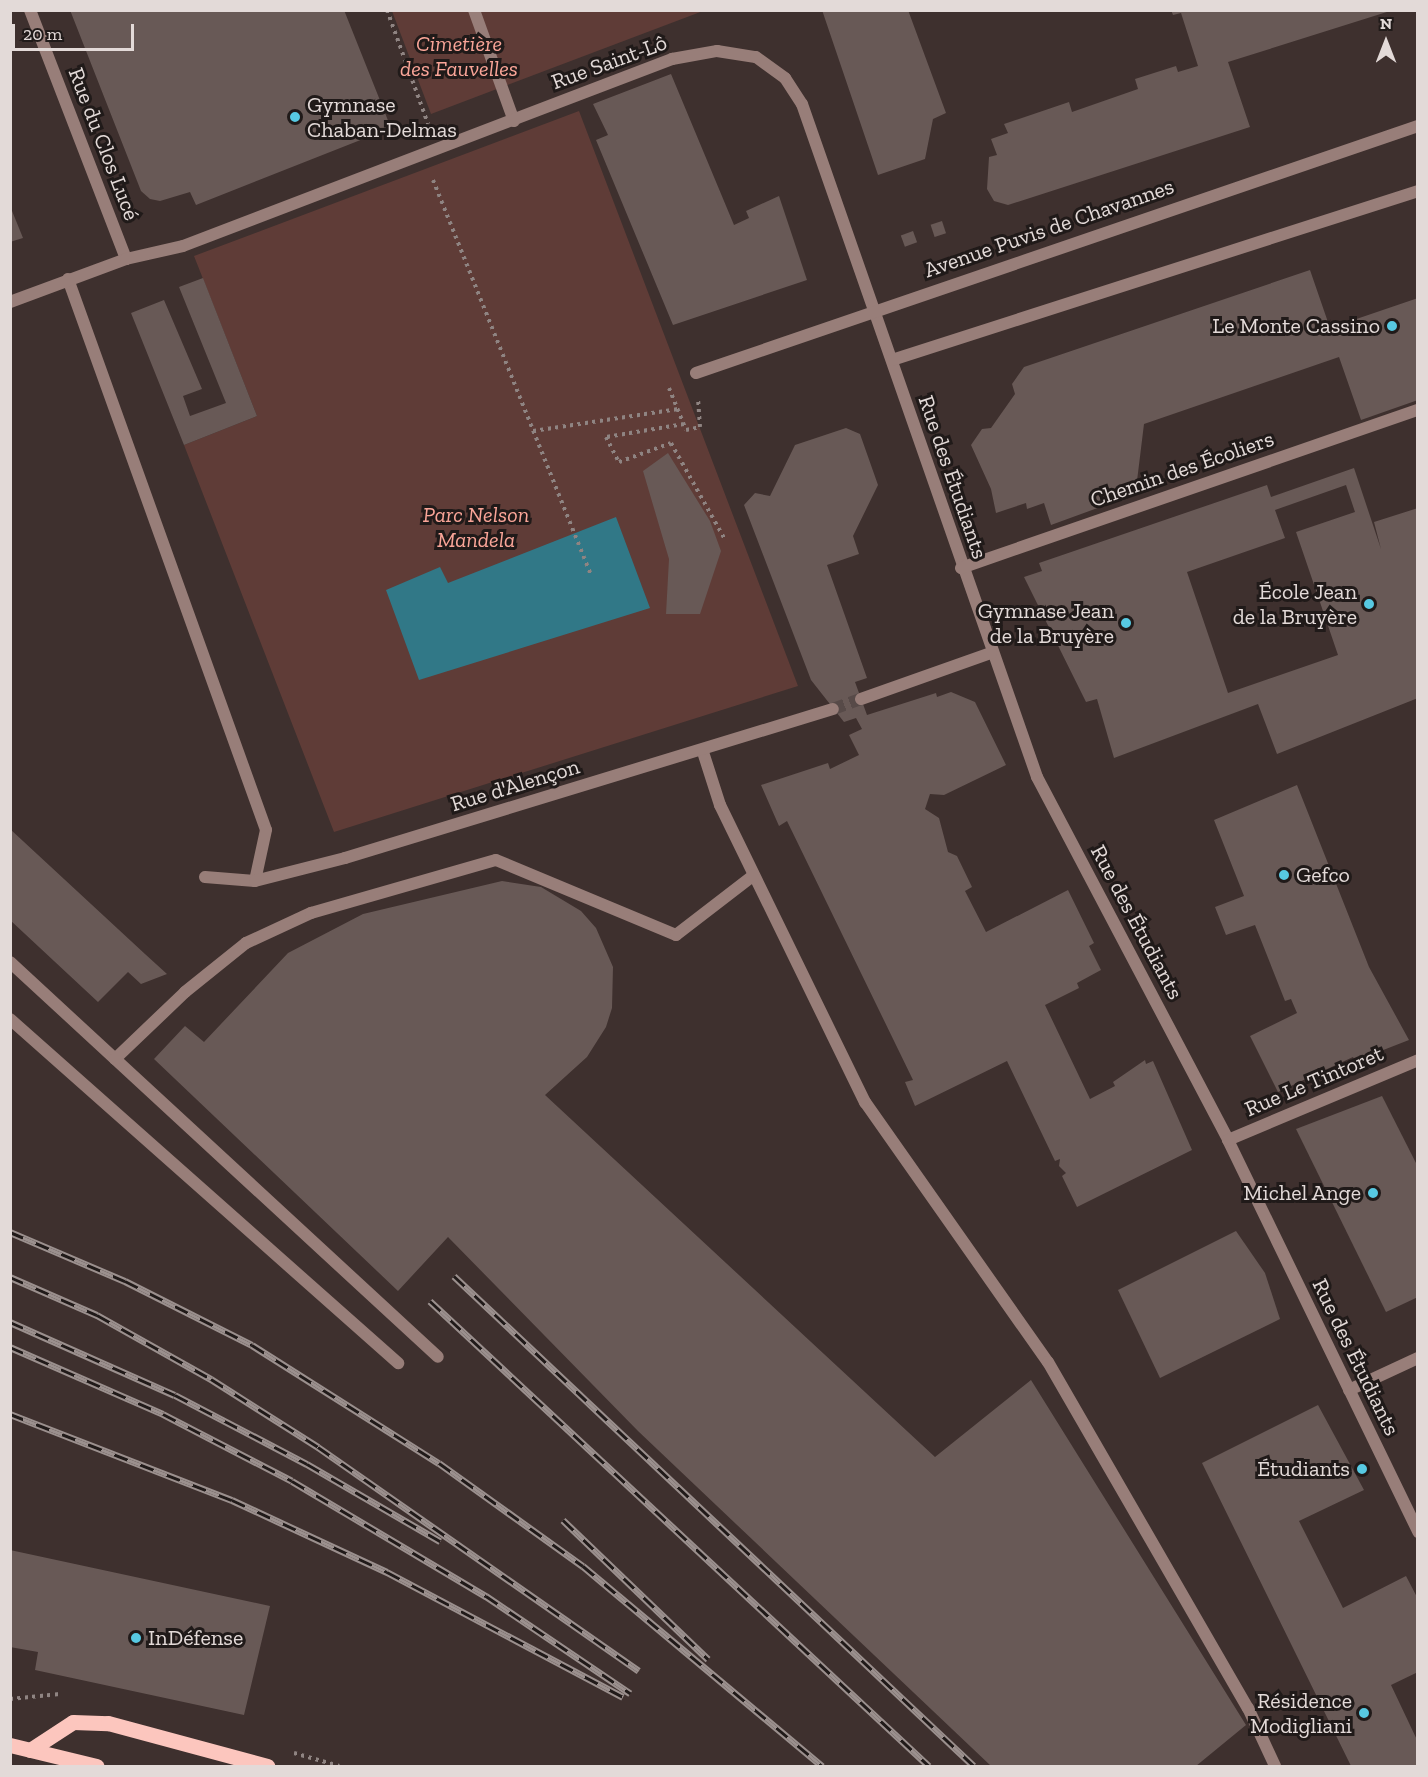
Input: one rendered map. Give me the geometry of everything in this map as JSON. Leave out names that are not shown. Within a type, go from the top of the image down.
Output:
[{"type":"main road","points":[[30,1750],[73,1722],[108,1723],[267,1767]]},
{"type":"main road","points":[[10,1745],[97,1767]]},
{"type":"street","name":"Rue du Clos Lucé","points":[[30,10],[126,258]]},
{"type":"street","points":[[474,10],[514,121]]},
{"type":"street","name":"Rue Saint-Lô","points":[[10,302],[126,258],[183,246],[436,147],[514,121],[672,59],[717,51],[756,57],[785,78],[802,104],[873,309]]},
{"type":"street","name":"Avenue Puvis de Chavannes","points":[[696,373],[873,309],[1418,126]]},
{"type":"street","points":[[892,360],[1418,190]]},
{"type":"street","points":[[68,279],[266,831],[255,881]]},
{"type":"street","name":"Rue des Étudiants","points":[[873,309],[961,568],[1037,777],[1227,1140],[1418,1532]]},
{"type":"street","name":"Chemin des Écoliers","points":[[961,568],[1418,410]]},
{"type":"street","points":[[861,699],[991,652]]},
{"type":"street","name":"Rue d'Alençon","points":[[205,877],[255,881],[703,752],[833,709]]},
{"type":"street","points":[[703,752],[720,805],[865,1101],[1048,1362],[1248,1708],[1275,1767]]},
{"type":"street","points":[[116,1059],[185,992],[246,943],[333,907],[496,860],[676,935],[754,875]]},
{"type":"street","points":[[10,963],[438,1357]]},
{"type":"street","points":[[10,1019],[398,1363]]},
{"type":"street","name":"Rue Le Tintoret","points":[[1227,1140],[1418,1060]]},
{"type":"street","points":[[1349,1390],[1418,1358]]},
{"type":"path","points":[[387,10],[436,147]]},
{"type":"path","points":[[429,168],[591,576]]},
{"type":"path","points":[[669,388],[686,430],[700,427],[696,373]]},
{"type":"path","points":[[533,431],[678,409]]},
{"type":"path","points":[[684,424],[606,437],[619,462],[671,443],[724,538]]},
{"type":"green space","name":"Cimetière des Fauvelles","points":[[392,11],[703,11],[431,114]]},
{"type":"green space","name":"Parc Nelson Mandela","points":[[579,111],[798,686],[334,832],[184,445],[257,416],[194,256]]},
{"type":"water","points":[[616,517],[650,608],[419,680],[386,590],[440,567],[448,583]]},
{"type":"building","name":"Gymnase Chaban-Delmas","points":[[70,10],[344,10],[391,128],[196,205],[190,192],[160,201],[150,199],[141,191]]},
{"type":"building","points":[[822,10],[908,10],[946,113],[933,119],[925,159],[878,175]]},
{"type":"building","points":[[1171,10],[1390,11],[1228,62],[1250,127],[1008,205],[994,201],[987,189],[989,157],[997,155],[991,139],[1008,133],[1004,124],[1069,102],[1072,112],[1138,89],[1135,79],[1176,66],[1178,72],[1198,66],[1181,13],[1173,15]]},
{"type":"building","points":[[671,74],[734,225],[749,218],[746,211],[779,196],[807,280],[673,325],[596,140],[608,135],[593,104]]},
{"type":"building","points":[[10,206],[23,238],[10,242]]},
{"type":"building","points":[[942,221],[946,233],[935,237],[931,225]]},
{"type":"building","points":[[913,231],[917,242],[905,247],[901,235]]},
{"type":"building","points":[[1310,270],[1330,328],[1418,298],[1418,400],[1361,420],[1339,357],[1144,424],[1137,481],[1114,502],[1051,525],[1044,503],[1027,509],[1026,503],[996,513],[991,489],[971,445],[982,429],[991,428],[1015,394],[1012,384],[1024,367]]},
{"type":"building","points":[[203,278],[257,416],[184,445],[131,313],[164,300],[202,389],[183,396],[190,416],[226,403],[179,287]]},
{"type":"building","points":[[846,428],[860,434],[878,485],[853,536],[859,554],[827,565],[867,678],[855,682],[867,715],[936,693],[937,697],[951,692],[975,702],[1006,765],[944,795],[930,794],[925,809],[939,818],[948,852],[957,856],[972,887],[965,891],[986,932],[1068,890],[1094,943],[1089,946],[1101,970],[1077,983],[1079,988],[1045,1005],[1090,1099],[1115,1086],[1113,1082],[1145,1060],[1146,1064],[1153,1061],[1192,1150],[1077,1207],[1062,1176],[1066,1173],[1059,1166],[1060,1159],[1055,1161],[1007,1061],[915,1106],[905,1082],[913,1080],[787,821],[779,826],[761,785],[828,763],[830,769],[859,755],[849,735],[862,729],[856,718],[844,722],[811,680],[744,505],[755,493],[770,496],[795,445]]},
{"type":"building","points":[[668,453],[710,521],[721,551],[700,614],[666,614],[669,559],[643,471]]},
{"type":"building","points":[[1354,468],[1381,549],[1374,522],[1418,508],[1418,698],[1277,754],[1258,704],[1114,758],[1097,699],[1086,702],[1024,577],[1042,571],[1039,563],[1267,485],[1271,497]],"holes":[[[1346,485],[1355,512],[1296,532],[1338,655],[1228,693],[1187,572],[1285,538],[1275,510]]]},
{"type":"building","name":"Gefco","points":[[1297,785],[1369,967],[1409,1040],[1355,1061],[1353,1057],[1278,1092],[1250,1036],[1297,1013],[1291,999],[1285,1001],[1255,925],[1226,935],[1215,907],[1244,896],[1214,820]]},
{"type":"building","points":[[10,829],[167,974],[141,984],[128,972],[98,1002],[10,920]]},
{"type":"building","points":[[502,881],[541,887],[581,911],[596,928],[613,967],[612,1008],[606,1027],[587,1057],[545,1095],[935,1457],[1031,1380],[1246,1725],[1196,1766],[991,1766],[638,1431],[448,1237],[398,1291],[154,1059],[185,1026],[204,1042],[288,953],[363,914]]},
{"type":"building","name":"Michel Ange","points":[[1382,1096],[1418,1167],[1418,1297],[1386,1312],[1296,1129]]},
{"type":"building","points":[[1236,1231],[1265,1273],[1280,1319],[1160,1378],[1118,1290]]},
{"type":"building","points":[[1318,1405],[1364,1490],[1299,1521],[1343,1608],[1406,1576],[1418,1599],[1418,1672],[1391,1685],[1418,1742],[1418,1766],[1351,1766],[1202,1463]]},
{"type":"building","name":"InDéfense","points":[[10,1550],[270,1606],[244,1715],[35,1670],[38,1652],[10,1647]]},
{"type":"tunnel","points":[[833,709],[861,699]]},
{"type":"railway","points":[[10,1232],[125,1281],[252,1345],[439,1463],[583,1566],[822,1766]]},
{"type":"railway","points":[[454,1276],[974,1766]]},
{"type":"railway","points":[[10,1277],[97,1315],[211,1379],[318,1447],[639,1671]]},
{"type":"railway","points":[[430,1301],[929,1766]]},
{"type":"railway","points":[[10,1322],[175,1395],[307,1464],[440,1541]]},
{"type":"railway","points":[[10,1347],[163,1414],[292,1481],[486,1596],[630,1693]]},
{"type":"railway","points":[[10,1414],[232,1500],[387,1572],[623,1697]]},
{"type":"railway","points":[[563,1520],[708,1659]]},
{"type":"place","name":"Gymnase Chaban-Delmas","points":[[295,117]]},
{"type":"place","name":"Le Monte Cassino","points":[[1392,326]]},
{"type":"place","name":"École Jean de la Bruyère","points":[[1369,604]]},
{"type":"place","name":"Gymnase Jean de la Bruyère","points":[[1126,623]]},
{"type":"place","name":"Gefco","points":[[1284,875]]},
{"type":"place","name":"Michel Ange","points":[[1373,1193]]},
{"type":"place","name":"Étudiants","points":[[1362,1469]]},
{"type":"place","name":"InDéfense","points":[[136,1638]]},
{"type":"place","name":"Résidence Modigliani","points":[[1364,1713]]}]
